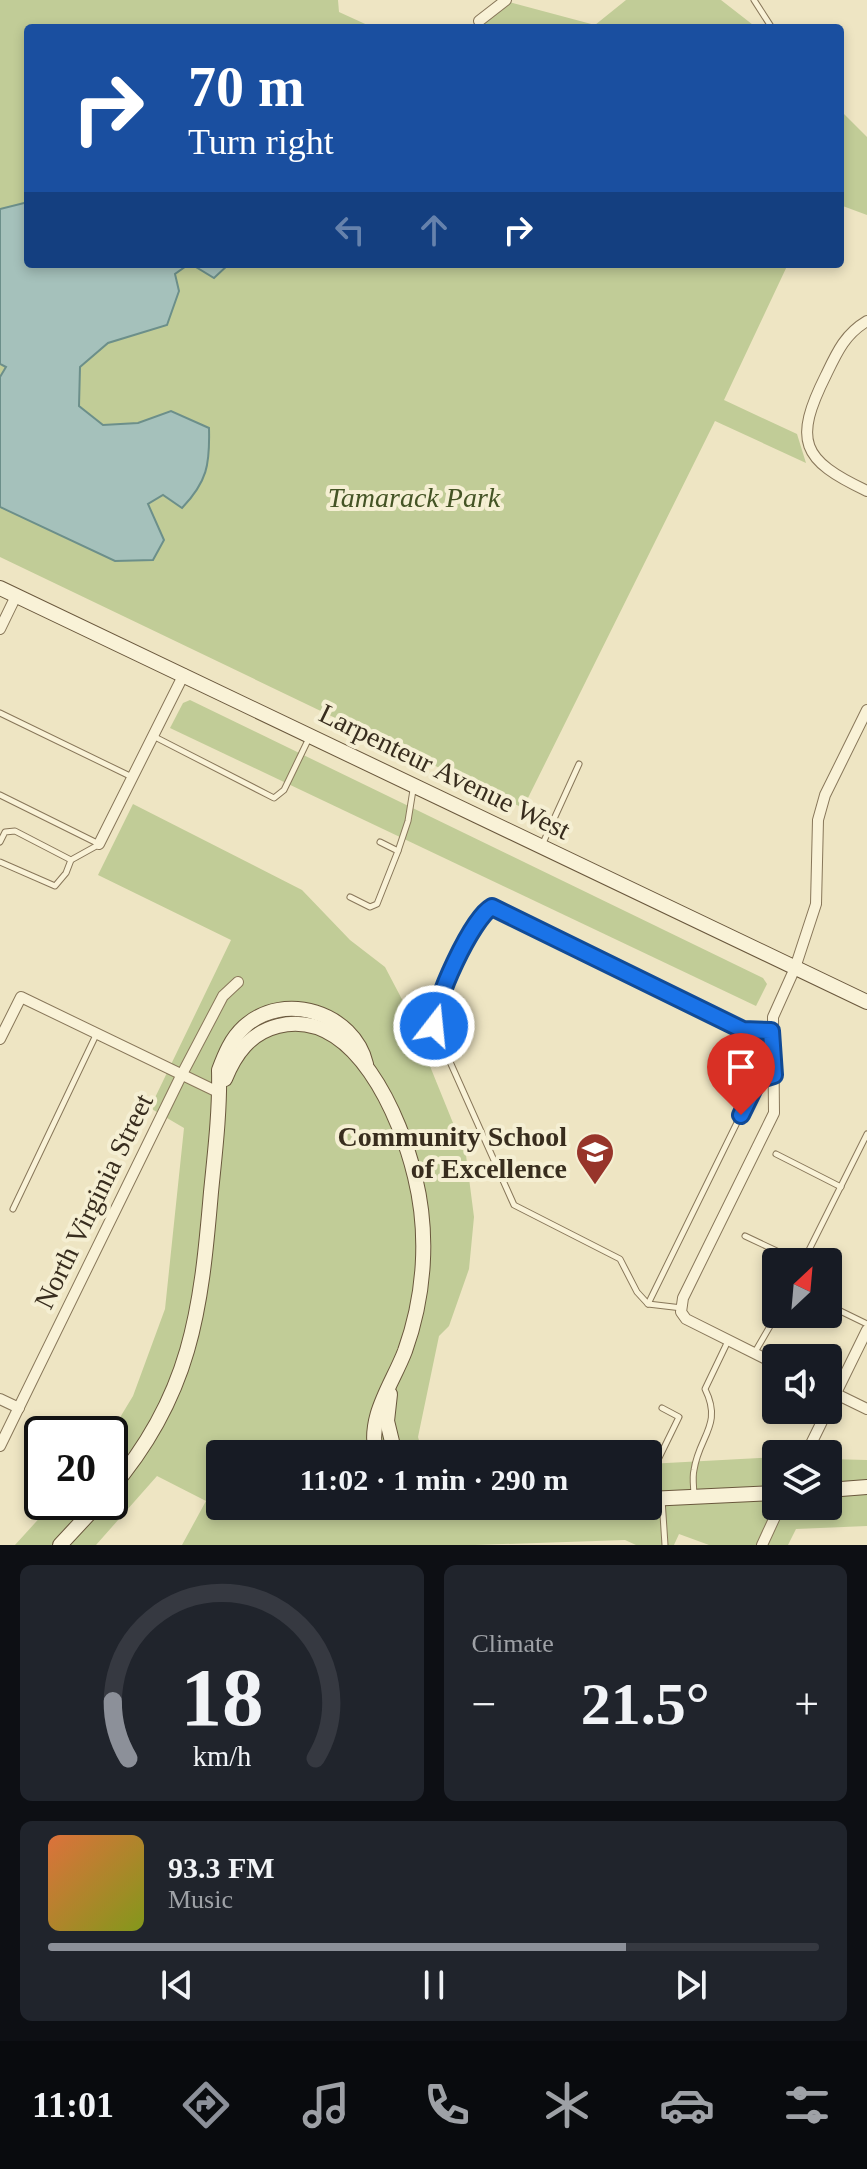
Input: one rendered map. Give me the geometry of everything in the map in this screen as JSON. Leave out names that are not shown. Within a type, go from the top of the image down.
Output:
[{"type":"street","points":[[479,21],[506,0]]},
{"type":"street","points":[[867,321],[855,328],[838,348],[808,413],[806,426],[812,451],[827,471],[867,491]]},
{"type":"street","name":"Larpenteur Avenue West","points":[[0,588],[867,1002]]},
{"type":"street","points":[[0,629],[16,596]]},
{"type":"street","points":[[99,844],[184,674]]},
{"type":"street","points":[[762,1357],[686,1319],[682,1310],[683,1298],[774,1113],[771,1031],[816,904],[818,820],[825,795],[867,710]]},
{"type":"street","name":"North Virginia Street","points":[[0,1446],[181,1076],[223,996],[238,982]]},
{"type":"street","points":[[0,1039],[21,997],[220,1093]]},
{"type":"street","points":[[128,1466],[150,1436],[190,1350],[203,1293],[220,1093],[235,1056],[250,1040],[262,1032],[291,1023],[328,1030],[366,1064],[408,1149],[422,1214],[424,1260],[418,1307],[376,1418],[376,1440]]},
{"type":"street","points":[[842,1374],[867,1330]]},
{"type":"street","points":[[392,1382],[387,1421],[392,1440]]},
{"type":"street","points":[[842,1397],[867,1409]]},
{"type":"street","points":[[0,1399],[19,1408]]},
{"type":"street","points":[[842,1489],[867,1487]]},
{"type":"street","points":[[662,1499],[762,1494]]},
{"type":"street","points":[[60,1545],[83,1520]]},
{"type":"street","points":[[762,1545],[774,1520]]},
{"type":"lane","points":[[754,0],[769,24]]},
{"type":"lane","points":[[0,713],[132,777]]},
{"type":"lane","points":[[153,736],[270,797],[279,795],[310,735]]},
{"type":"lane","points":[[542,846],[579,764]]},
{"type":"lane","points":[[350,897],[375,906],[394,869],[408,821],[414,785]]},
{"type":"lane","points":[[0,795],[99,844]]},
{"type":"lane","points":[[0,842],[5,832],[15,831],[71,860]]},
{"type":"lane","points":[[380,842],[398,851]]},
{"type":"lane","points":[[0,862],[55,886],[66,873],[71,860],[99,844]]},
{"type":"lane","points":[[682,1310],[648,1304],[637,1292],[620,1259],[514,1205],[434,1026],[434,1012],[481,913],[492,907],[743,1030],[771,1031]]},
{"type":"lane","points":[[13,1209],[96,1035]]},
{"type":"lane","points":[[648,1304],[758,1080],[774,1075]]},
{"type":"lane","points":[[808,1248],[867,1134]]},
{"type":"lane","points":[[776,1154],[841,1187]]},
{"type":"lane","points":[[745,1236],[771,1248]]},
{"type":"lane","points":[[842,1312],[867,1324]]},
{"type":"lane","points":[[754,1353],[769,1328]]},
{"type":"lane","points":[[694,1497],[695,1465],[712,1422],[713,1407],[705,1389],[729,1340]]},
{"type":"lane","points":[[662,1408],[679,1417],[662,1452]]},
{"type":"lane","points":[[658,1520],[665,1545]]},
{"type":"green space","name":"Tamarack Park","points":[[0,0],[338,0],[339,12],[365,24],[24,24],[24,268],[786,268],[724,400],[797,434],[806,463],[715,421],[523,808],[0,557]]},
{"type":"green space","points":[[626,0],[721,0],[752,24],[596,24]]},
{"type":"green space","points":[[505,1],[591,24],[478,24]]},
{"type":"green space","points":[[844,114],[867,137],[867,215],[844,206]]},
{"type":"green space","points":[[190,700],[763,978],[767,984],[756,1006],[170,728],[183,703]]},
{"type":"green space","points":[[133,804],[302,890],[350,940],[385,967],[406,1007],[466,1155],[474,1217],[469,1269],[449,1326],[439,1336],[419,1440],[206,1440],[206,1501],[157,1476],[128,1509],[128,1416],[121,1416],[133,1396],[165,1309],[184,1128],[150,1108],[231,940],[98,875]]},
{"type":"green space","points":[[762,1458],[762,1520],[842,1520],[842,1459],[867,1460],[867,1526],[796,1529],[788,1545],[709,1545],[679,1534],[674,1545],[636,1545],[625,1540],[475,1545],[182,1545],[206,1501],[206,1520],[662,1520],[662,1463]]},
{"type":"green space","points":[[38,1520],[118,1520],[96,1545],[15,1545]]},
{"type":"water","points":[[24,203],[24,268],[183,268],[175,274],[179,291],[167,325],[108,343],[80,367],[79,406],[103,425],[138,423],[171,411],[209,428],[205,472],[190,499],[182,508],[163,495],[148,504],[164,540],[153,560],[115,561],[0,507],[0,377],[6,367],[0,364],[0,209]]},
{"type":"water","points":[[198,268],[225,268],[214,278]]},
{"type":"place","name":"Community School of Excellence","points":[[595,1186]]},
{"type":"route","points":[[434,1026],[434,1012],[481,913],[492,907],[743,1030],[771,1031],[774,1075],[758,1080],[741,1115]]}]
